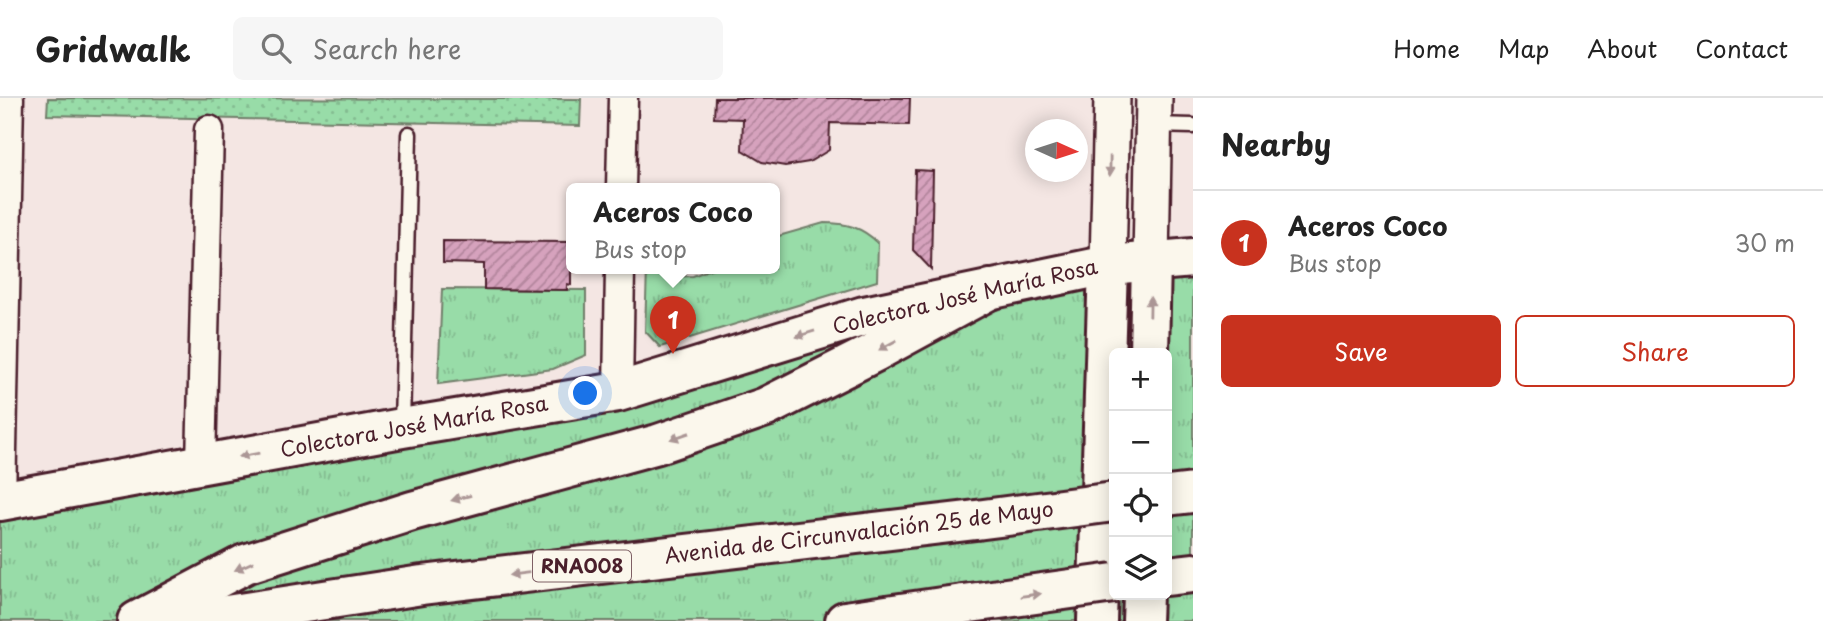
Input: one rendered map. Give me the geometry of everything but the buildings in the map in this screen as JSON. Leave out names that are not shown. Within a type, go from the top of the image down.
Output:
[{"type":"main road","name":"Colectora José María Rosa","points":[[0,501],[618,392],[864,316],[1108,265],[1193,258]]},
{"type":"main road","points":[[1149,348],[1151,261]]},
{"type":"main road","points":[[1097,621],[1108,265]]},
{"type":"main road","points":[[137,621],[245,564],[412,511],[657,444],[765,407],[875,352],[991,289]]},
{"type":"main road","points":[[1172,495],[1193,493]]},
{"type":"main road","name":"Avenida de Circunvalación 25 de Mayo","points":[[188,621],[422,585],[1109,503]]},
{"type":"main road","points":[[1172,575],[1193,573]]},
{"type":"main road","points":[[845,621],[1109,584]]},
{"type":"main road","points":[[1142,621],[1143,600]]},
{"type":"street","points":[[0,501],[9,98]]},
{"type":"street","points":[[621,183],[623,98]]},
{"type":"street","points":[[1108,265],[1112,98]]},
{"type":"street","points":[[1151,261],[1153,111]]},
{"type":"street","points":[[201,464],[209,130]]},
{"type":"street","points":[[618,392],[620,274]]},
{"type":"lane","points":[[1153,111],[1193,126]]},
{"type":"lane","points":[[402,428],[409,134]]},
{"type":"green space","points":[[48,98],[581,99],[580,126],[47,115]]},
{"type":"green space","points":[[824,223],[853,227],[866,233],[878,243],[877,281],[660,347],[645,331],[647,274],[667,274],[672,277],[698,274],[780,274],[780,236]]},
{"type":"green space","points":[[1193,258],[1193,621],[0,621],[0,501]]},
{"type":"green space","points":[[442,289],[586,290],[586,355],[553,369],[438,384]]},
{"type":"place","name":"Aceros Coco","points":[[673,354]]}]
